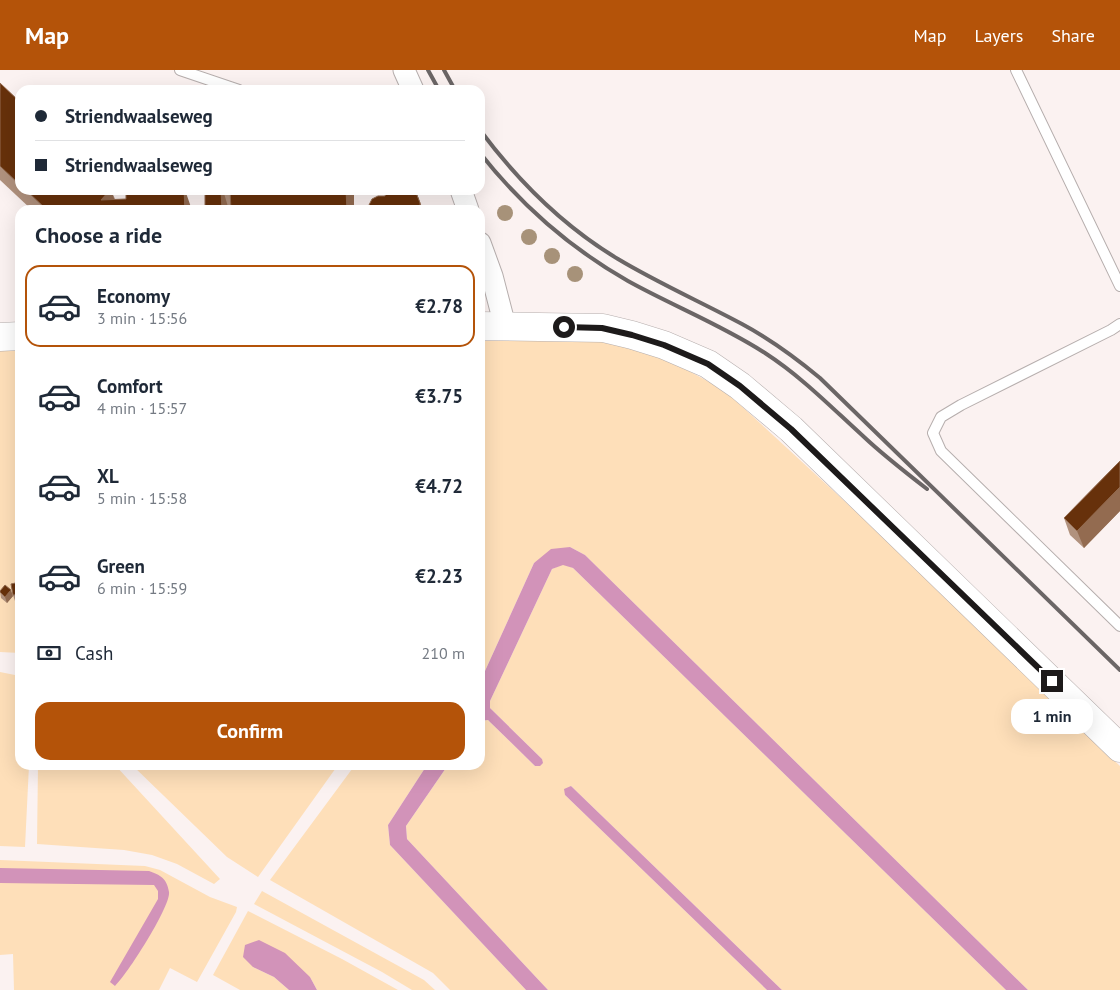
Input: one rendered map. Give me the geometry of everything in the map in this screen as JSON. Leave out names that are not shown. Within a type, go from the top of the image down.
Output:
[{"type":"street","points":[[404,70],[411,85]]},
{"type":"street","points":[[485,257],[492,276],[492,326],[602,328],[632,335],[664,345],[708,364],[740,386],[791,429],[1120,748]]},
{"type":"street","points":[[0,336],[15,336]]},
{"type":"lane","points":[[180,70],[224,85]]},
{"type":"lane","points":[[1016,70],[1120,286]]},
{"type":"lane","points":[[1120,324],[961,405],[941,417],[933,434],[941,451],[1120,626]]},
{"type":"shaded area","points":[[587,338],[650,350],[724,390],[877,531],[1120,766],[1120,990],[1028,990],[585,555],[570,547],[534,563],[485,671],[485,341]]},
{"type":"shaded area","points":[[15,350],[15,653],[0,652],[0,351]]},
{"type":"shaded area","points":[[570,547],[585,555],[1028,990],[1006,990],[573,568],[563,565],[552,569],[490,701],[490,708],[542,759],[543,763],[540,766],[535,766],[488,720],[485,720],[485,671],[534,563],[551,549]]},
{"type":"shaded area","points":[[563,564],[573,568],[1006,990],[782,990],[571,786],[565,795],[767,990],[548,990],[407,839],[406,826],[445,770],[485,770],[485,720],[488,720],[535,766],[542,759],[490,708],[490,701],[552,569]]},
{"type":"shaded area","points":[[0,672],[15,675],[15,770],[29,770],[25,847],[0,846]]},
{"type":"shaded area","points":[[38,770],[120,770],[220,879],[214,884],[177,864],[152,855],[124,850],[37,844]]},
{"type":"shaded area","points":[[137,770],[334,770],[258,877],[227,857]]},
{"type":"shaded area","points":[[351,770],[424,770],[388,825],[390,845],[526,990],[450,990],[433,973],[270,880]]},
{"type":"shaded area","points":[[424,770],[445,770],[406,826],[407,839],[548,990],[526,990],[390,845],[388,825]]},
{"type":"shaded area","points":[[571,786],[782,990],[767,990],[565,795],[564,789]]},
{"type":"shaded area","points":[[0,860],[145,866],[160,870],[210,897],[237,907],[236,912],[197,982],[170,968],[159,990],[14,990],[13,954],[0,955]]},
{"type":"shaded area","points":[[0,868],[149,871],[165,880],[169,892],[168,900],[147,940],[129,969],[115,986],[110,982],[158,899],[158,891],[154,885],[0,883]]},
{"type":"shaded area","points":[[262,891],[424,980],[435,990],[412,990],[254,904]]},
{"type":"shaded area","points":[[248,911],[398,990],[317,990],[310,977],[253,967],[274,977],[289,990],[240,990],[213,975]]},
{"type":"shaded area","points":[[259,940],[285,953],[310,977],[317,990],[289,990],[274,977],[253,967],[243,957],[245,945]]},
{"type":"building","points":[[0,83],[15,97],[15,180],[0,166]]},
{"type":"building","points":[[31,195],[106,195],[101,200],[126,199],[126,195],[184,195],[185,205],[42,205]]},
{"type":"building","points":[[205,195],[221,195],[222,205],[205,205]]},
{"type":"building","points":[[230,195],[346,195],[347,205],[231,205]]},
{"type":"building","points":[[417,195],[420,205],[369,205],[372,199],[378,196]]},
{"type":"building","points":[[1120,461],[1120,487],[1077,531],[1064,518]]},
{"type":"building","points":[[15,583],[15,595],[13,595],[11,584]]},
{"type":"building","points":[[5,585],[11,590],[5,597],[0,591]]},
{"type":"railway","points":[[428,70],[436,85]]},
{"type":"railway","points":[[444,70],[452,85]]},
{"type":"railway","points":[[485,136],[526,185],[560,217],[598,246],[633,268],[763,336],[820,378],[1120,670]]},
{"type":"railway","points":[[485,159],[512,190],[566,240],[628,281],[732,333],[779,362],[878,450],[927,489]]},
{"type":"route","points":[[564,327],[602,328],[664,345],[708,364],[740,386],[791,429],[1052,681]]}]
